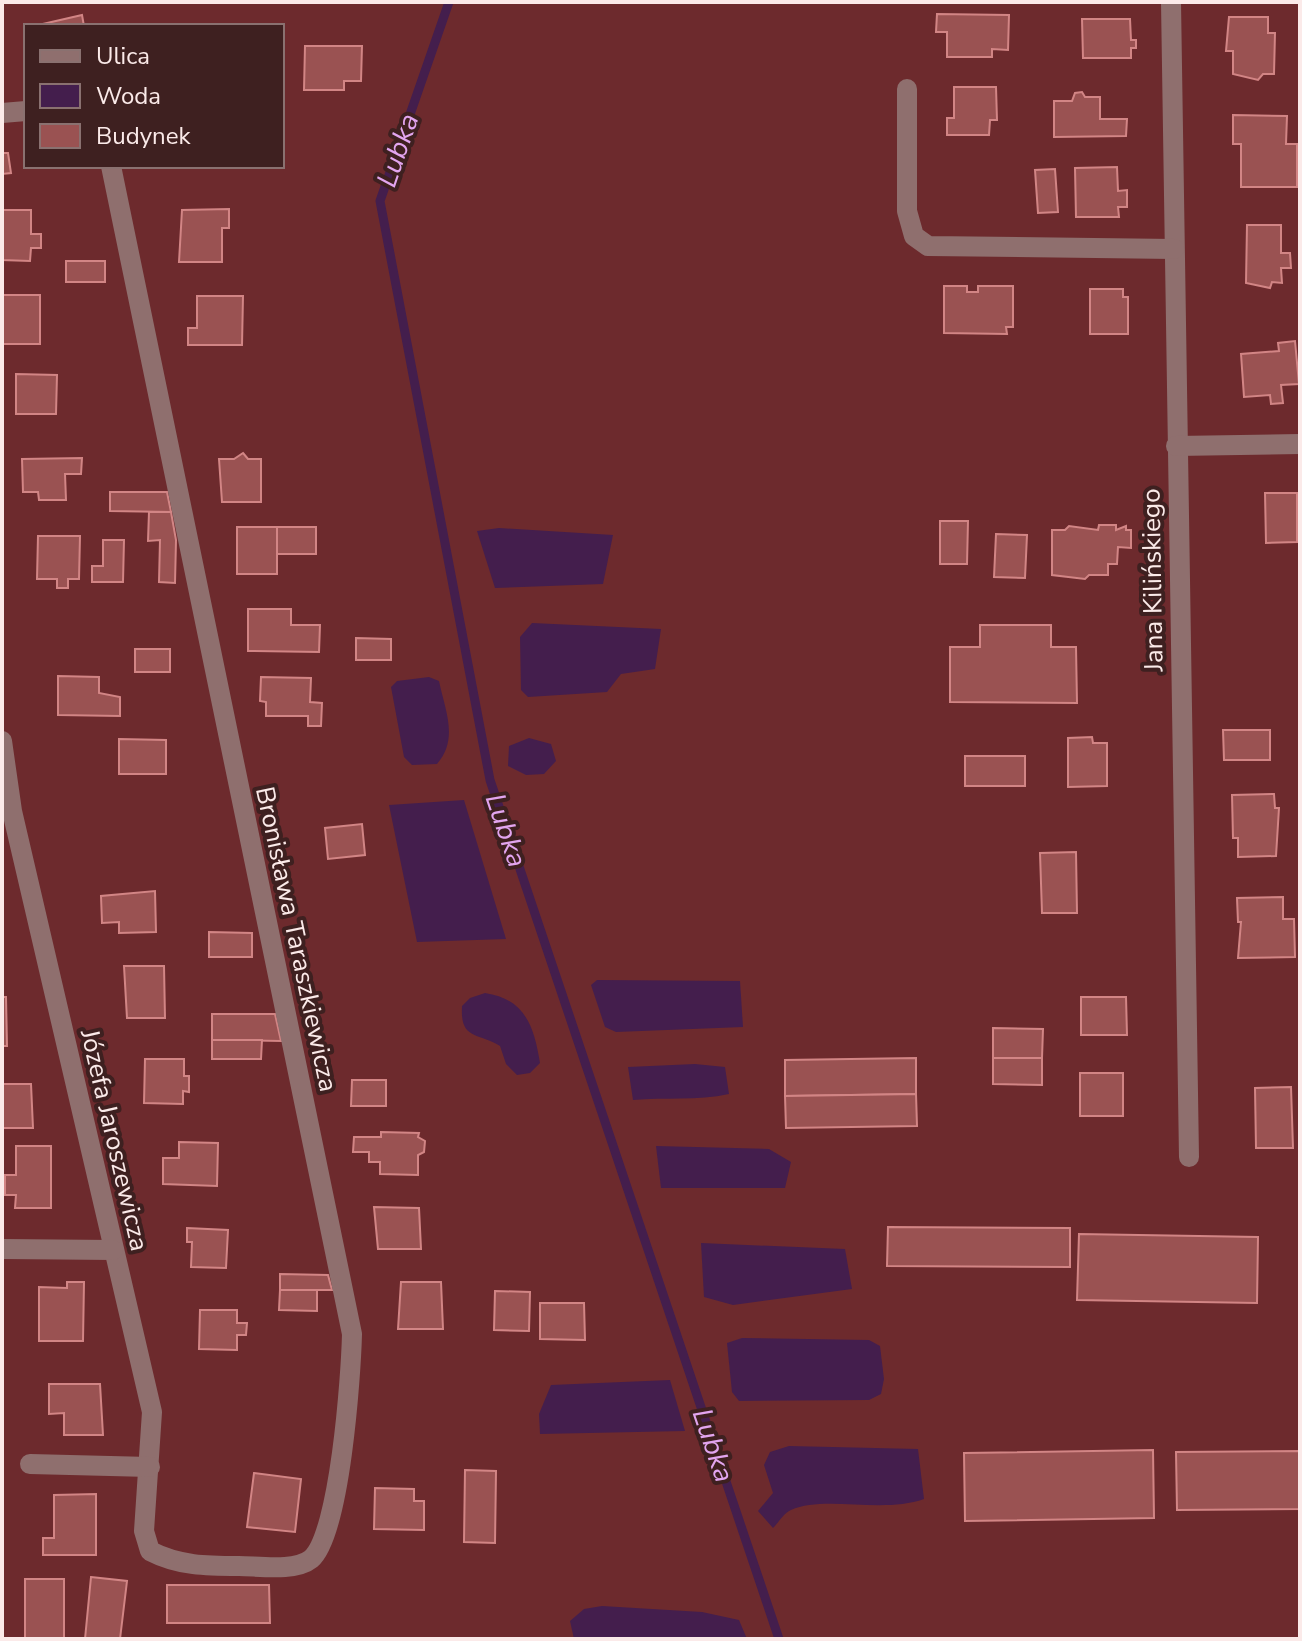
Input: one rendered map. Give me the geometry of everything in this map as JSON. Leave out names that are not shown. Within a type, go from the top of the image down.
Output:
[{"type":"street","name":"Jana Kilińskiego","points":[[1171,2],[1189,1157]]},
{"type":"street","points":[[907,89],[907,211],[914,236],[928,246],[1174,249]]},
{"type":"street","points":[[2,113],[24,111]]},
{"type":"street","name":"Bronisława Taraszkiewicza","points":[[111,168],[352,1334],[350,1377],[332,1511],[323,1544],[309,1561],[282,1566],[200,1566],[172,1562],[150,1551]]},
{"type":"street","points":[[1176,446],[1300,444]]},
{"type":"street","name":"Józefa Jaroszewicza","points":[[2,741],[12,811],[152,1412],[144,1531],[150,1551]]},
{"type":"street","points":[[2,1249],[113,1250]]},
{"type":"street","points":[[30,1464],[150,1467]]},
{"type":"water","points":[[499,528],[613,535],[603,584],[495,588],[477,531]]},
{"type":"water","points":[[532,623],[661,629],[655,669],[621,674],[607,692],[528,697],[521,690],[520,637]]},
{"type":"water","points":[[429,677],[439,681],[447,713],[447,745],[437,764],[412,765],[404,757],[391,687],[397,681]]},
{"type":"water","points":[[529,738],[551,744],[556,761],[544,774],[526,775],[508,766],[509,746]]},
{"type":"water","points":[[464,800],[506,939],[417,942],[389,805]]},
{"type":"water","points":[[597,980],[740,981],[743,1027],[616,1032],[605,1027],[591,985]]},
{"type":"water","points":[[485,993],[510,1001],[531,1026],[540,1063],[530,1073],[517,1075],[506,1064],[500,1046],[472,1034],[464,1025],[462,1006],[470,998]]},
{"type":"water","points":[[695,1064],[725,1067],[729,1094],[633,1100],[628,1067]]},
{"type":"water","points":[[656,1146],[769,1149],[791,1162],[785,1188],[661,1188]]},
{"type":"water","points":[[701,1243],[845,1249],[852,1289],[733,1305],[704,1297]]},
{"type":"water","points":[[742,1338],[869,1340],[880,1346],[884,1379],[881,1394],[869,1400],[739,1401],[732,1392],[727,1343]]},
{"type":"water","points":[[670,1380],[685,1431],[540,1434],[539,1414],[551,1385]]},
{"type":"water","points":[[789,1446],[918,1449],[924,1499],[891,1505],[805,1506],[788,1511],[773,1528],[758,1511],[773,1493],[764,1465],[770,1452]]},
{"type":"water","points":[[602,1606],[702,1612],[739,1620],[747,1639],[574,1639],[570,1621],[584,1609]]},
{"type":"building","points":[[937,14],[1009,15],[1008,50],[992,49],[992,57],[947,57],[947,32],[936,32]]},
{"type":"building","points":[[82,15],[84,24],[43,24]]},
{"type":"building","points":[[1229,17],[1268,17],[1268,33],[1275,33],[1274,74],[1263,74],[1258,80],[1233,74],[1233,51],[1226,51]]},
{"type":"building","points":[[1082,19],[1130,19],[1131,40],[1136,40],[1136,48],[1131,48],[1131,58],[1083,58]]},
{"type":"building","points":[[305,46],[362,46],[361,81],[344,81],[344,90],[304,90]]},
{"type":"building","points":[[954,87],[996,87],[997,120],[990,120],[989,135],[947,135],[947,118],[954,118]]},
{"type":"building","points":[[1082,92],[1085,97],[1100,97],[1100,119],[1127,119],[1126,136],[1054,137],[1054,101],[1072,101],[1075,93]]},
{"type":"building","points":[[1233,115],[1287,116],[1286,144],[1297,144],[1297,187],[1241,187],[1241,144],[1233,144]]},
{"type":"building","points":[[2,153],[8,153],[11,173],[2,174]]},
{"type":"building","points":[[1117,167],[1118,191],[1127,190],[1127,207],[1118,207],[1119,217],[1076,217],[1075,168]]},
{"type":"building","points":[[1055,169],[1058,212],[1038,213],[1035,170]]},
{"type":"building","points":[[229,209],[229,228],[222,228],[222,262],[179,262],[182,210]]},
{"type":"building","points":[[2,210],[31,210],[31,234],[41,234],[41,248],[31,248],[30,261],[2,260]]},
{"type":"building","points":[[1247,225],[1281,225],[1281,253],[1290,253],[1291,268],[1281,268],[1282,283],[1272,282],[1270,288],[1246,283]]},
{"type":"building","points":[[66,261],[105,261],[105,282],[66,282]]},
{"type":"building","points":[[944,286],[967,286],[967,292],[978,292],[978,286],[1013,286],[1013,327],[1006,327],[1007,334],[944,333]]},
{"type":"building","points":[[1090,289],[1123,289],[1123,297],[1128,297],[1128,334],[1090,334]]},
{"type":"building","points":[[2,295],[40,295],[40,344],[2,344]]},
{"type":"building","points":[[197,296],[243,296],[242,345],[188,345],[188,328],[197,328]]},
{"type":"building","points":[[1295,341],[1299,384],[1281,385],[1283,403],[1271,404],[1270,395],[1244,397],[1241,354],[1279,351],[1278,343]]},
{"type":"building","points":[[16,374],[57,375],[56,414],[16,414]]},
{"type":"building","points":[[243,453],[248,459],[261,459],[261,502],[222,502],[219,459],[234,459]]},
{"type":"building","points":[[82,458],[81,474],[65,474],[66,500],[39,500],[38,492],[23,492],[22,459]]},
{"type":"building","points":[[110,492],[167,492],[171,512],[110,511]]},
{"type":"building","points":[[1265,493],[1297,493],[1297,542],[1266,543]]},
{"type":"building","points":[[149,512],[171,512],[176,540],[175,583],[159,582],[160,540],[148,541]]},
{"type":"building","points":[[940,521],[968,521],[967,564],[940,564]]},
{"type":"building","points":[[1099,525],[1116,525],[1116,530],[1126,526],[1126,530],[1131,530],[1131,548],[1118,547],[1117,564],[1108,564],[1108,575],[1089,575],[1085,579],[1052,575],[1052,530],[1065,530],[1069,526],[1098,530]]},
{"type":"building","points":[[237,527],[277,527],[277,574],[237,574]]},
{"type":"building","points":[[277,527],[316,527],[316,554],[277,554]]},
{"type":"building","points":[[996,534],[1027,535],[1025,578],[994,577]]},
{"type":"building","points":[[38,536],[80,536],[79,579],[68,579],[68,588],[57,588],[57,579],[37,579]]},
{"type":"building","points":[[103,540],[124,540],[123,582],[92,582],[92,566],[103,566]]},
{"type":"building","points":[[248,609],[291,609],[291,625],[320,625],[319,652],[248,651]]},
{"type":"building","points":[[980,625],[1051,625],[1051,647],[1076,647],[1077,703],[950,702],[950,647],[980,647]]},
{"type":"building","points":[[356,638],[391,639],[391,660],[356,660]]},
{"type":"building","points":[[135,649],[170,649],[170,672],[135,672]]},
{"type":"building","points":[[58,676],[99,677],[99,693],[120,697],[120,716],[58,715]]},
{"type":"building","points":[[261,677],[311,678],[310,702],[322,703],[321,726],[308,726],[308,716],[266,716],[266,702],[260,701]]},
{"type":"building","points":[[1223,730],[1270,730],[1270,760],[1224,760]]},
{"type":"building","points":[[1092,737],[1093,743],[1107,743],[1107,786],[1068,787],[1068,738]]},
{"type":"building","points":[[119,739],[166,740],[166,774],[119,774]]},
{"type":"building","points":[[965,756],[1025,756],[1025,786],[965,786]]},
{"type":"building","points":[[1274,794],[1275,808],[1279,808],[1276,856],[1238,857],[1238,838],[1233,838],[1232,795]]},
{"type":"building","points":[[362,824],[365,855],[328,859],[325,828]]},
{"type":"building","points":[[1076,852],[1077,913],[1042,913],[1040,853]]},
{"type":"building","points":[[155,891],[156,932],[119,933],[119,922],[102,923],[101,896]]},
{"type":"building","points":[[1283,897],[1283,919],[1294,919],[1295,957],[1238,958],[1241,922],[1238,922],[1237,898]]},
{"type":"building","points":[[209,932],[252,933],[252,957],[209,957]]},
{"type":"building","points":[[124,966],[164,966],[165,1018],[127,1018]]},
{"type":"building","points":[[2,997],[6,997],[7,1046],[2,1046]]},
{"type":"building","points":[[1081,997],[1126,997],[1127,1035],[1081,1035]]},
{"type":"building","points":[[212,1014],[275,1014],[281,1041],[212,1040]]},
{"type":"building","points":[[993,1028],[1043,1029],[1042,1058],[993,1058]]},
{"type":"building","points":[[212,1040],[262,1040],[261,1059],[212,1059]]},
{"type":"building","points":[[916,1058],[916,1094],[785,1096],[785,1060]]},
{"type":"building","points":[[993,1058],[1042,1058],[1042,1085],[993,1084]]},
{"type":"building","points":[[145,1059],[184,1059],[184,1076],[189,1076],[189,1092],[183,1091],[183,1104],[144,1103]]},
{"type":"building","points":[[1080,1073],[1123,1073],[1123,1116],[1080,1116]]},
{"type":"building","points":[[352,1080],[386,1080],[386,1106],[351,1106]]},
{"type":"building","points":[[2,1084],[31,1084],[33,1128],[2,1128]]},
{"type":"building","points":[[1291,1087],[1293,1148],[1256,1148],[1255,1088]]},
{"type":"building","points":[[916,1094],[917,1126],[786,1128],[785,1096]]},
{"type":"building","points":[[381,1132],[419,1133],[418,1137],[425,1141],[424,1152],[418,1155],[418,1175],[380,1174],[380,1162],[369,1162],[369,1152],[353,1152],[354,1137],[381,1137]]},
{"type":"building","points":[[179,1142],[218,1143],[217,1186],[163,1184],[163,1158],[179,1158]]},
{"type":"building","points":[[16,1146],[51,1146],[51,1208],[15,1208],[16,1195],[5,1195],[5,1175],[16,1175]]},
{"type":"building","points":[[374,1207],[419,1208],[421,1249],[378,1249]]},
{"type":"building","points":[[888,1227],[1070,1228],[1070,1267],[887,1266]]},
{"type":"building","points":[[187,1228],[228,1230],[226,1268],[191,1267],[192,1242],[187,1242]]},
{"type":"building","points":[[1079,1234],[1258,1237],[1257,1303],[1077,1300]]},
{"type":"building","points":[[280,1274],[328,1275],[332,1290],[280,1290]]},
{"type":"building","points":[[67,1282],[84,1282],[83,1341],[39,1341],[39,1287],[67,1288]]},
{"type":"building","points":[[401,1282],[441,1282],[443,1329],[398,1329]]},
{"type":"building","points":[[280,1290],[317,1290],[317,1311],[279,1310]]},
{"type":"building","points":[[495,1291],[530,1292],[529,1331],[494,1330]]},
{"type":"building","points":[[540,1303],[584,1303],[585,1340],[540,1339]]},
{"type":"building","points":[[200,1310],[237,1310],[237,1323],[247,1323],[246,1335],[237,1335],[237,1350],[199,1349]]},
{"type":"building","points":[[49,1384],[100,1384],[103,1435],[64,1435],[64,1413],[49,1414]]},
{"type":"building","points":[[1153,1450],[1154,1518],[965,1521],[964,1453]]},
{"type":"building","points":[[1300,1451],[1300,1509],[1177,1510],[1176,1452]]},
{"type":"building","points":[[465,1470],[496,1471],[495,1543],[464,1542]]},
{"type":"building","points":[[254,1473],[301,1479],[295,1532],[247,1527]]},
{"type":"building","points":[[375,1488],[414,1489],[414,1501],[424,1501],[424,1530],[374,1529]]},
{"type":"building","points":[[96,1494],[96,1555],[43,1555],[43,1538],[54,1538],[54,1495]]},
{"type":"building","points":[[91,1577],[127,1581],[120,1639],[85,1639]]},
{"type":"building","points":[[25,1579],[64,1579],[64,1639],[25,1639]]},
{"type":"building","points":[[167,1585],[269,1585],[270,1623],[167,1623]]},
{"type":"waterway","name":"Lubka","points":[[449,2],[380,201],[490,780],[779,1639]]}]
